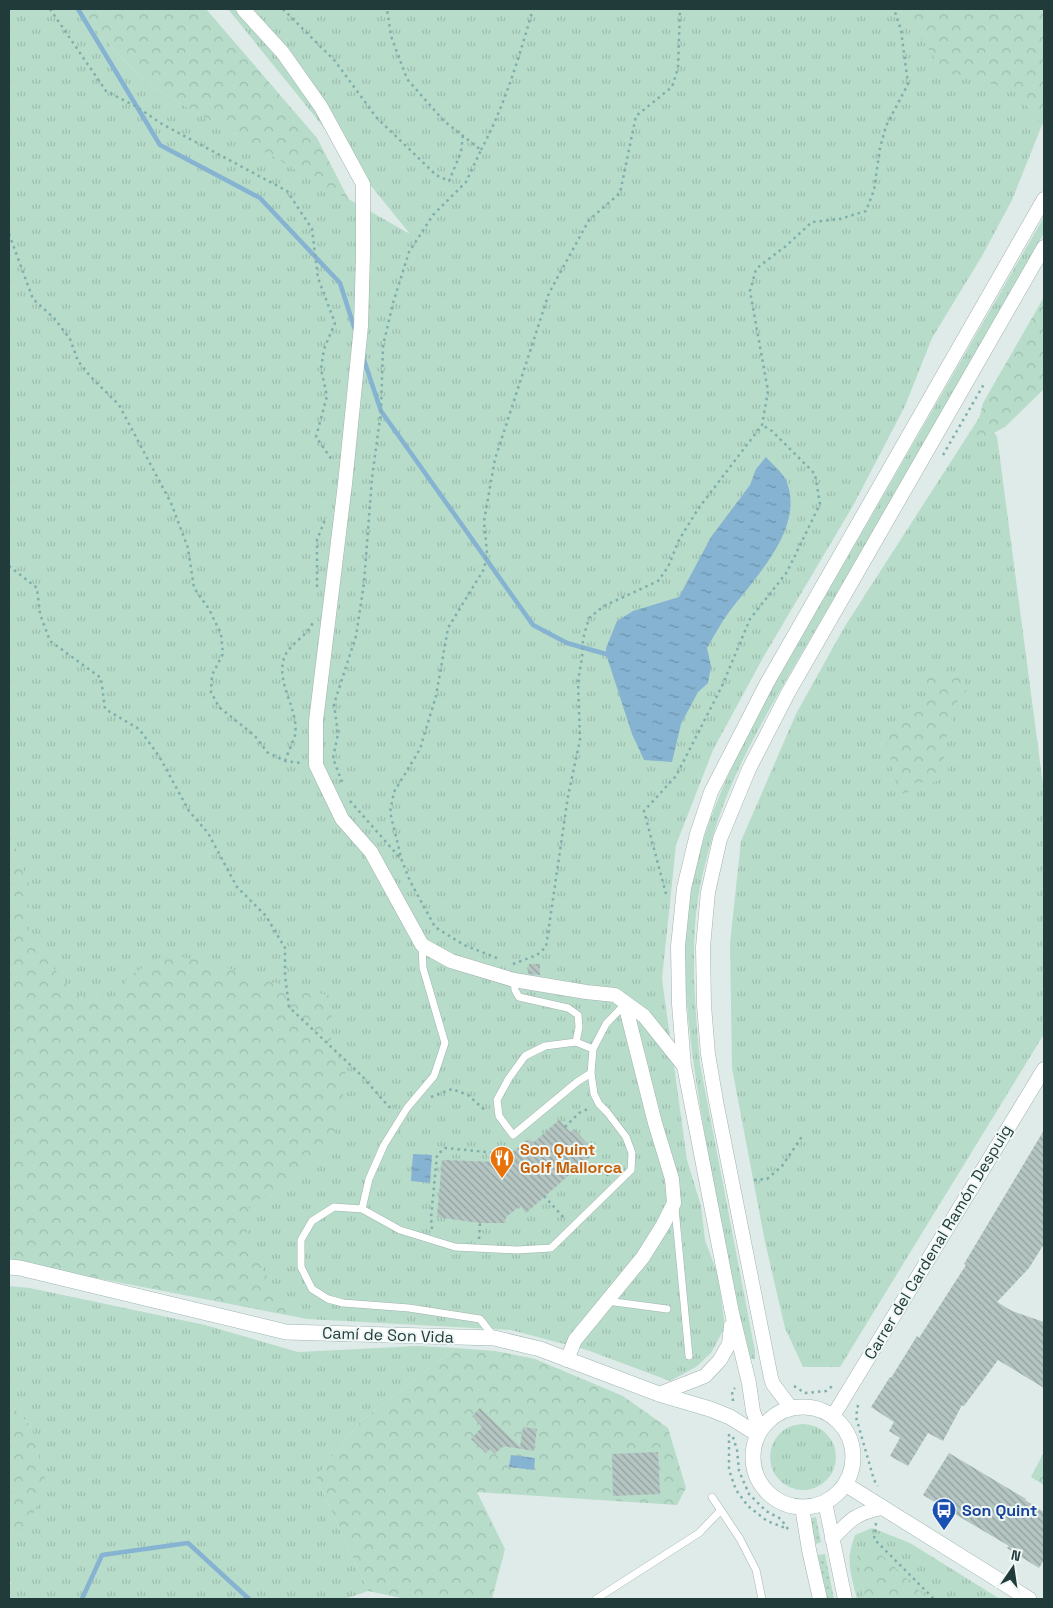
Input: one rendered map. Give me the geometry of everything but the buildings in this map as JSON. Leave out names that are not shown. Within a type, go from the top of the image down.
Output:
[{"type":"street","points":[[243,9],[283,52],[321,107],[363,184],[361,326],[345,484],[316,721],[316,765],[342,819],[371,852],[422,945],[451,961],[514,980],[615,995],[644,1016],[684,1066]]},
{"type":"street","points":[[759,1433],[732,1313],[684,1066],[679,1004],[678,946],[684,888],[697,834],[711,792],[771,674],[1044,199]]},
{"type":"street","points":[[791,1408],[779,1383],[716,1102],[708,1054],[704,1005],[703,947],[708,892],[720,839],[748,768],[788,693],[1044,248]]},
{"type":"street","points":[[567,1360],[575,1340],[643,1257],[674,1204],[672,1178],[655,1123],[626,1004]]},
{"type":"street","name":"Carrer del Cardenal Ramón Despuig","points":[[833,1416],[1044,1069]]},
{"type":"street","name":"Camí de Son Vida","points":[[9,1267],[20,1268],[286,1332],[494,1338],[540,1349],[659,1394],[732,1419],[759,1433]]},
{"type":"street","points":[[659,1394],[705,1376],[720,1360],[730,1344],[732,1313]]},
{"type":"street","points":[[813,1407],[833,1416],[849,1436],[854,1460],[845,1484],[836,1495],[825,1502],[802,1507],[782,1503],[766,1491],[755,1474],[752,1454],[759,1433],[771,1417],[791,1408],[813,1407]]},
{"type":"street","points":[[845,1484],[879,1515]]},
{"type":"street","points":[[825,1502],[845,1599]]},
{"type":"street","points":[[802,1507],[820,1599]]},
{"type":"street","points":[[832,1539],[851,1519],[867,1511],[879,1515],[1028,1599]]},
{"type":"lane","points":[[362,1210],[369,1179],[380,1154],[409,1105],[434,1076],[445,1043],[423,968],[422,945]]},
{"type":"lane","points":[[514,980],[519,997],[568,1008],[578,1015],[580,1028],[576,1042]]},
{"type":"lane","points":[[494,1338],[480,1319],[409,1308],[343,1303],[328,1299],[312,1289],[301,1266],[301,1240],[312,1221],[334,1207],[362,1210],[400,1230],[455,1247],[517,1250],[551,1248],[631,1170],[632,1153],[626,1137],[599,1104],[594,1094],[591,1073],[593,1050],[606,1024],[626,1004]]},
{"type":"lane","points":[[591,1073],[577,1082],[513,1135],[499,1116],[497,1100],[524,1056],[545,1046],[576,1042],[593,1050]]},
{"type":"lane","points":[[674,1204],[689,1356]]},
{"type":"lane","points":[[607,1301],[667,1309]]},
{"type":"lane","points":[[712,1497],[740,1539],[756,1570],[762,1599]]},
{"type":"lane","points":[[596,1599],[699,1533],[721,1510]]},
{"type":"path","points":[[50,9],[106,91],[137,107],[162,124],[288,191],[312,229],[318,278],[335,323],[324,349],[321,369],[327,396],[316,437],[332,460]]},
{"type":"path","points":[[283,9],[335,61],[376,117],[436,175],[449,181],[461,152],[462,135]]},
{"type":"path","points":[[387,9],[391,36],[407,79],[444,121],[481,150]]},
{"type":"path","points":[[344,789],[333,758],[338,734],[334,704],[356,636],[364,583],[372,478],[381,411],[383,346],[393,303],[409,252],[433,215],[466,182],[493,127],[511,83],[533,9]]},
{"type":"path","points":[[497,959],[464,945],[435,927],[410,881],[402,861],[390,812],[394,792],[420,749],[436,696],[448,628],[484,569],[488,553],[484,521],[495,459],[549,293],[589,220],[620,193],[636,116],[672,87],[678,68],[680,9]]},
{"type":"path","points":[[505,961],[513,964],[537,955],[546,947],[568,796],[580,740],[578,682],[583,639],[589,618],[604,606],[658,581],[668,567],[679,540],[698,509],[762,425],[768,391],[750,291],[756,269],[788,245],[812,222],[840,219],[866,211],[874,190],[880,148],[886,126],[908,84],[901,30],[894,9]]},
{"type":"path","points":[[9,234],[33,300],[54,318],[70,339],[78,361],[119,405],[171,503],[188,548],[194,588],[209,609],[221,634],[223,654],[212,675],[211,692],[219,707],[254,736],[267,752],[285,761],[316,765]]},
{"type":"path","points":[[941,458],[985,382]]},
{"type":"path","points":[[666,894],[644,812],[676,776],[722,686],[750,619],[787,572],[820,504],[815,474],[772,431],[762,425]]},
{"type":"path","points":[[318,596],[316,578],[317,540],[327,512]]},
{"type":"path","points":[[9,566],[37,588],[40,614],[50,641],[101,678],[105,709],[139,729],[159,756],[188,811],[208,833],[237,887],[266,916],[285,948],[285,975],[289,1007],[362,1076],[389,1107],[409,1105],[452,1089],[468,1096],[490,1115],[499,1116]]},
{"type":"path","points":[[285,761],[295,734],[294,717],[282,674],[284,659],[293,644],[310,630],[313,621]]},
{"type":"path","points":[[347,797],[402,861]]},
{"type":"path","points":[[513,964],[514,980]]},
{"type":"path","points":[[565,1126],[579,1113],[599,1104]]},
{"type":"path","points":[[433,1240],[431,1218],[437,1155],[445,1148],[496,1153],[513,1135]]},
{"type":"path","points":[[754,1180],[767,1179],[782,1166],[803,1136]]},
{"type":"path","points":[[585,1161],[597,1172],[608,1174],[620,1180]]},
{"type":"path","points":[[544,1196],[572,1227]]},
{"type":"path","points":[[478,1248],[480,1223]]},
{"type":"path","points":[[779,1383],[805,1393],[826,1391],[834,1385],[859,1397],[856,1417],[874,1480],[879,1487]]},
{"type":"path","points":[[750,1387],[738,1385],[732,1390],[733,1408],[729,1470],[736,1490],[748,1506],[767,1521],[790,1529]]},
{"type":"path","points":[[750,1387],[740,1392],[736,1398],[737,1408],[732,1419],[733,1438],[737,1450],[739,1471],[749,1494],[766,1511],[782,1519],[796,1535]]},
{"type":"path","points":[[870,1523],[879,1515]]},
{"type":"path","points":[[879,1515],[874,1539],[934,1599]]},
{"type":"path","points":[[790,1529],[791,1535]]},
{"type":"green space","points":[[9,9],[76,9],[148,85],[410,234],[228,9],[1044,9],[1044,123],[1012,200],[982,256],[932,338],[905,406],[854,504],[764,656],[713,750],[676,845],[662,979],[687,1160],[701,1206],[705,1240],[718,1275],[725,1327],[711,1353],[696,1367],[670,1381],[587,1350],[511,1330],[307,1319],[9,1261]]},
{"type":"green space","points":[[76,9],[206,9],[317,138],[349,200],[148,85]]},
{"type":"green space","points":[[906,9],[1044,9],[1044,123],[1042,125],[1013,89],[943,72]]},
{"type":"green space","points":[[1044,217],[1044,233],[990,330],[764,719],[737,772],[716,826],[705,863],[698,901],[694,943],[695,995],[700,1064],[755,1351],[755,1359],[750,1359],[731,1275],[705,1136],[686,998],[685,942],[687,914],[697,861],[724,784],[759,711]]},
{"type":"green space","points":[[1044,297],[1044,389],[1005,427],[973,444],[983,403]]},
{"type":"green space","points":[[979,418],[997,436],[1044,792],[1044,1034],[840,1367],[803,1367],[785,1328],[765,1242],[732,1068],[730,943],[741,841],[796,714],[845,626]]},
{"type":"green space","points":[[948,669],[964,679],[967,690],[954,709],[952,732],[941,741],[950,776],[934,782],[915,783],[905,796],[897,786],[887,741],[893,726],[903,711],[930,695],[923,679]]},
{"type":"green space","points":[[9,829],[29,884],[28,925],[48,961],[76,996],[122,998],[127,977],[166,954],[213,963],[266,981],[332,996],[331,1042],[346,1074],[341,1109],[332,1149],[249,1207],[246,1242],[291,1315],[9,1261]]},
{"type":"green space","points":[[9,1286],[30,1288],[205,1325],[298,1352],[417,1346],[456,1348],[361,1421],[316,1477],[368,1591],[345,1599],[9,1599],[9,1586],[11,1583],[9,1578],[9,1537],[26,1532],[32,1428],[9,1402]]},
{"type":"green space","points":[[456,1348],[495,1351],[535,1359],[623,1396],[668,1428],[686,1488],[677,1505],[477,1492],[505,1549],[492,1599],[406,1599],[368,1591],[316,1477],[361,1421]]},
{"type":"green space","points":[[9,1402],[32,1428],[46,1483],[26,1532],[9,1537]]},
{"type":"green space","points":[[803,1424],[815,1427],[826,1434],[833,1445],[836,1457],[833,1469],[826,1480],[815,1487],[803,1490],[791,1487],[780,1480],[773,1469],[770,1457],[773,1445],[780,1434],[791,1427]]},
{"type":"green space","points":[[1044,1452],[1044,1485],[1031,1477]]},
{"type":"green space","points":[[816,1517],[821,1542],[816,1544],[811,1522],[812,1518]]},
{"type":"green space","points":[[872,1528],[910,1543],[1000,1599],[857,1599],[850,1567],[850,1552],[855,1535]]},
{"type":"green space","points":[[875,1549],[928,1599],[864,1599],[857,1555]]},
{"type":"green space","points":[[825,1554],[834,1599],[827,1599],[818,1555]]},
{"type":"water","points":[[766,457],[786,480],[790,498],[789,516],[784,534],[764,568],[729,612],[707,648],[711,666],[708,683],[698,692],[681,724],[672,762],[644,760],[632,734],[606,654],[606,648],[617,621],[633,611],[679,597],[711,537],[750,485],[756,469]]},
{"type":"water","points":[[413,1154],[432,1155],[430,1183],[411,1181]]},
{"type":"water","points":[[511,1455],[535,1458],[534,1470],[509,1467]]},
{"type":"waterway","points":[[78,9],[160,145],[260,198],[340,283],[356,333]]},
{"type":"waterway","points":[[363,357],[381,411],[533,625],[567,643],[606,654]]},
{"type":"waterway","points":[[82,1599],[102,1555],[188,1543],[249,1599]]},
{"type":"place","name":"Son Quint Golf Mallorca","points":[[502,1179]]},
{"type":"place","name":"Son Quint","points":[[944,1531]]}]
